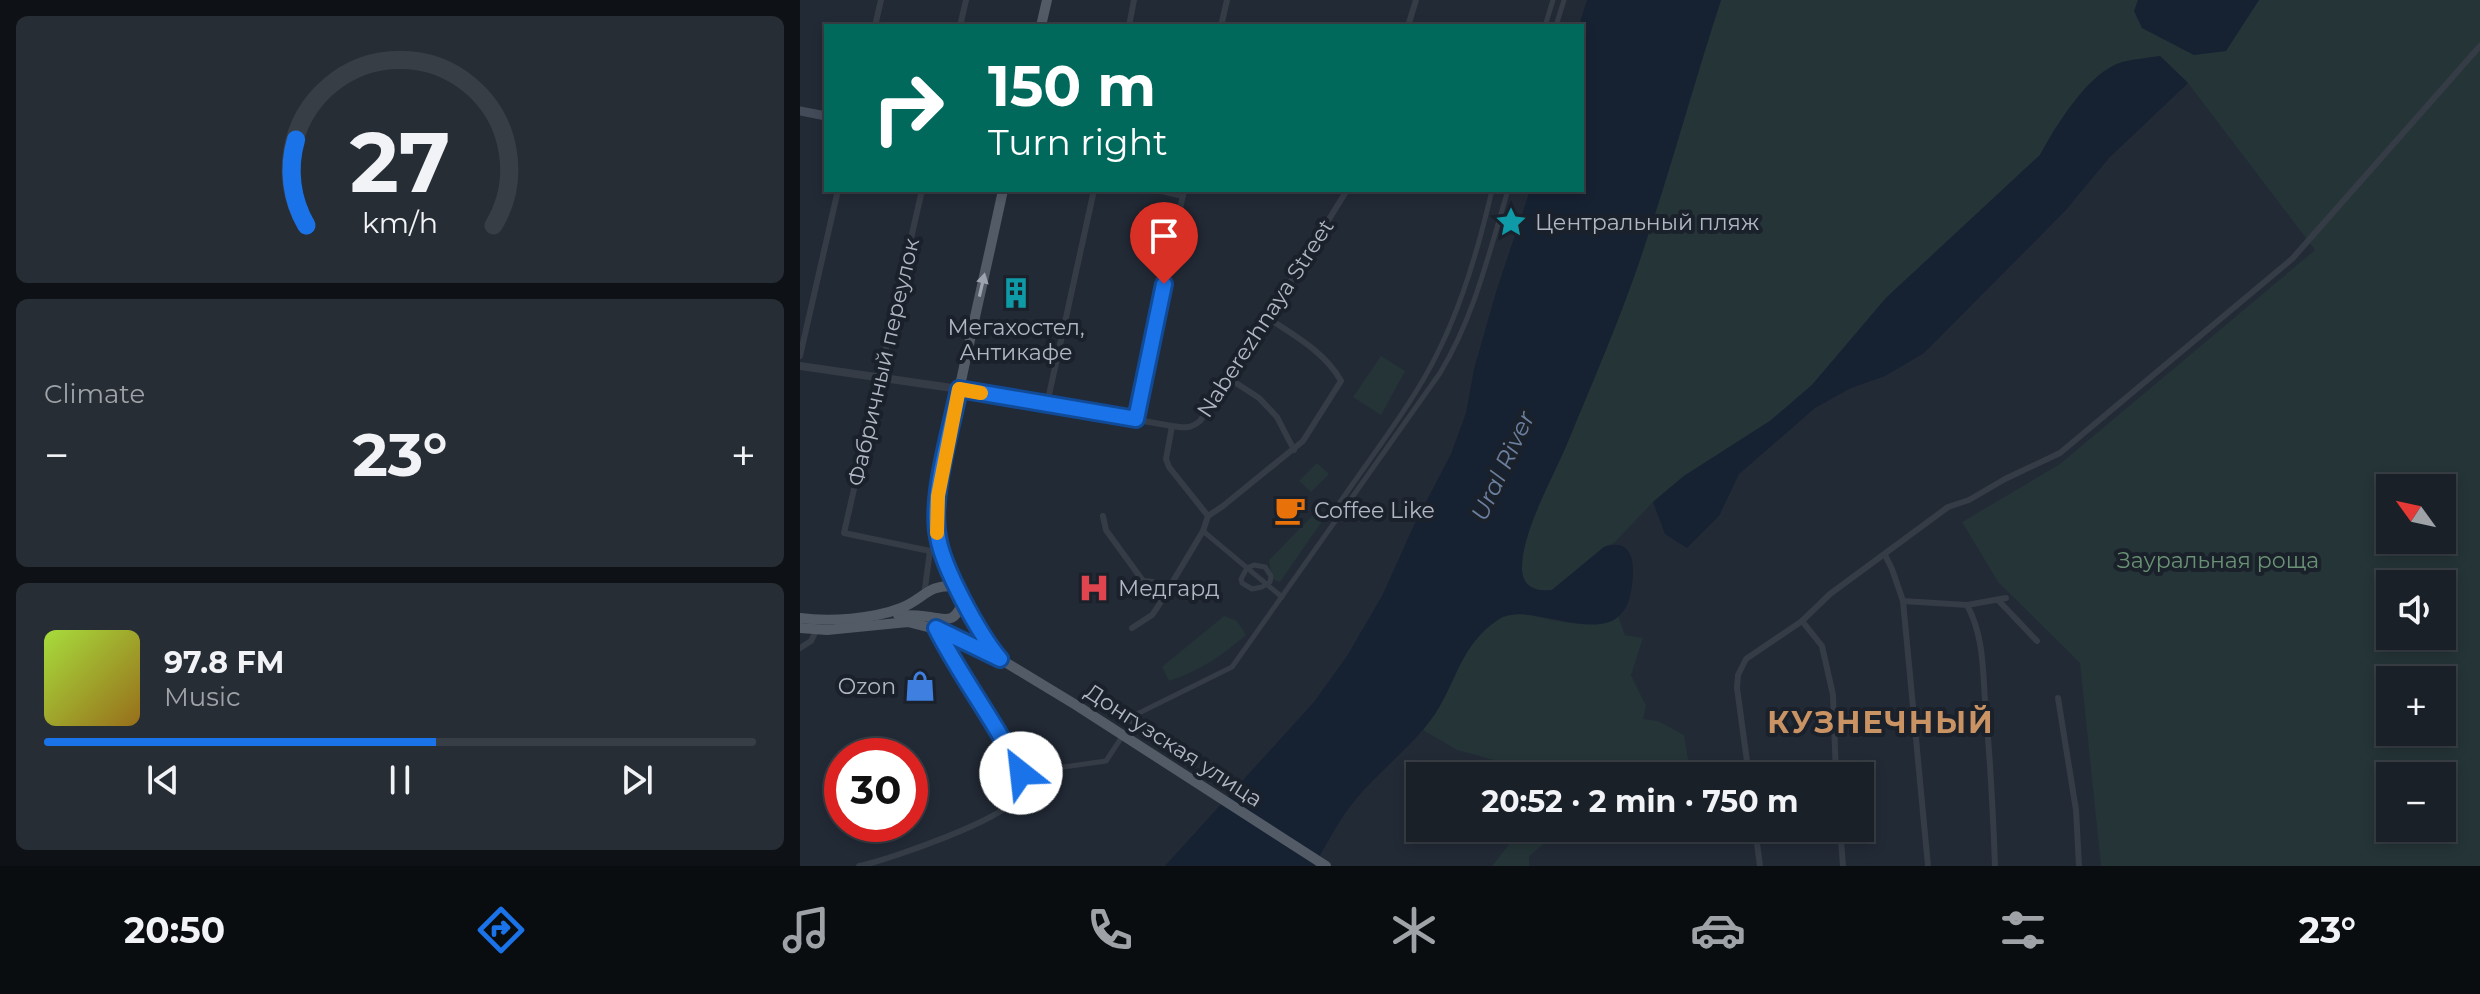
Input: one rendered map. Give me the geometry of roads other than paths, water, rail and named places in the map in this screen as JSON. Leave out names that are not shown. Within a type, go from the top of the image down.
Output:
[{"type":"main road","points":[[1041,24],[1047,0]]},
{"type":"main road","points":[[800,111],[824,116]]},
{"type":"main road","points":[[1000,659],[988,644],[935,550],[938,496],[1003,192]]},
{"type":"main road","points":[[800,628],[908,622],[929,608],[944,586],[958,587]]},
{"type":"main road","points":[[800,618],[832,620],[887,612],[912,603],[950,619],[959,610],[963,599]]},
{"type":"main road","name":"Донгузская улица","points":[[929,608],[1000,659],[1326,866]]},
{"type":"street","points":[[875,24],[881,0]]},
{"type":"street","points":[[960,24],[966,0]]},
{"type":"street","points":[[1129,24],[1134,0]]},
{"type":"street","points":[[1221,24],[1227,0]]},
{"type":"street","points":[[1409,24],[1416,0]]},
{"type":"street","points":[[1546,24],[1553,0]]},
{"type":"street","points":[[1557,24],[1564,0]]},
{"type":"street","points":[[1549,12],[1560,15]]},
{"type":"street","points":[[1747,762],[1737,688],[1738,675],[1746,659],[1802,621],[1830,594],[1948,507],[1969,500],[2060,453],[2292,259],[2480,46]]},
{"type":"street","points":[[800,356],[838,192]]},
{"type":"street","name":"Фабричный переулок","points":[[922,192],[844,533],[935,550]]},
{"type":"street","points":[[1047,404],[1094,192]]},
{"type":"street","name":"Naberezhnaya Street","points":[[1172,426],[1194,426],[1230,379],[1346,192]]},
{"type":"street","points":[[1343,509],[1338,505],[1418,389],[1460,302],[1491,192]]},
{"type":"street","points":[[1021,773],[1106,761],[1137,714],[1232,667],[1455,349],[1472,307],[1507,192]]},
{"type":"street","points":[[1136,419],[1183,193]]},
{"type":"street","points":[[1486,211],[1500,215]]},
{"type":"street","points":[[1474,257],[1487,261]]},
{"type":"street","points":[[1460,302],[1472,307]]},
{"type":"street","points":[[1132,628],[1152,615],[1203,531],[1208,516],[1294,450],[1311,431],[1341,381],[1337,373],[1306,344],[1268,318]]},
{"type":"street","points":[[800,366],[959,389],[1172,426],[1166,459],[1169,467],[1208,516]]},
{"type":"street","points":[[1230,379],[1259,398],[1277,417],[1294,450]]},
{"type":"street","points":[[1103,516],[1106,530],[1143,581],[1153,582],[1168,591]]},
{"type":"street","points":[[1203,531],[1282,597]]},
{"type":"street","points":[[859,866],[882,861],[946,837],[997,812],[1019,795],[1022,783],[1021,773],[986,710],[955,664],[929,608],[935,550]]},
{"type":"street","points":[[1885,555],[1903,601],[1928,866]]},
{"type":"street","points":[[1260,565],[1269,570],[1270,582],[1252,589],[1242,583],[1242,573],[1247,568],[1260,565]]},
{"type":"street","points":[[1903,601],[1967,605],[2002,599],[2037,641]]},
{"type":"street","points":[[1967,605],[1976,621],[1981,652],[1992,771],[1995,866]]},
{"type":"street","points":[[1802,621],[1822,646],[1833,695],[1835,762]]},
{"type":"street","points":[[800,648],[811,641],[817,629]]},
{"type":"street","points":[[2058,698],[2076,810],[2079,866]]},
{"type":"street","points":[[1757,842],[1760,866]]},
{"type":"street","points":[[1841,842],[1843,866]]},
{"type":"water","name":"Ural River","points":[[1587,0],[1721,0],[1635,275],[1589,392],[1532,522],[1523,555],[1523,576],[1528,585],[1552,590],[1604,547],[1623,546],[1632,559],[1630,596],[1621,614],[1608,622],[1591,625],[1513,614],[1499,619],[1486,629],[1468,651],[1435,714],[1350,807],[1314,866],[1165,866],[1314,702],[1347,656],[1382,596],[1451,454],[1466,413],[1474,369],[1529,192],[1584,192],[1584,24],[1580,24]]},
{"type":"water","points":[[2138,0],[2259,0],[2226,51],[2194,55],[2142,28],[2134,11]]},
{"type":"water","points":[[2160,56],[2188,83],[2109,158],[2065,211],[1924,353],[1885,376],[1851,388],[1815,408],[1739,474],[1719,516],[1687,548],[1665,534],[1653,502],[1684,476],[1770,421],[1812,385],[1886,298],[2040,155],[2074,101],[2097,77],[2122,62]]},
{"type":"place","name":"Центральный пляж","points":[[1511,222]]},
{"type":"place","name":"Мегахостел, Антикафе","points":[[1016,293]]},
{"type":"place","name":"Coffee Like","points":[[1290,510]]},
{"type":"place","name":"Медгард","points":[[1094,588]]},
{"type":"place","name":"Ozon","points":[[920,686]]},
{"type":"district","name":"КУЗНЕЧНЫЙ","points":[[1881,723]]},
{"type":"park label","name":"Зауральная роща","points":[[2218,560]]}]
